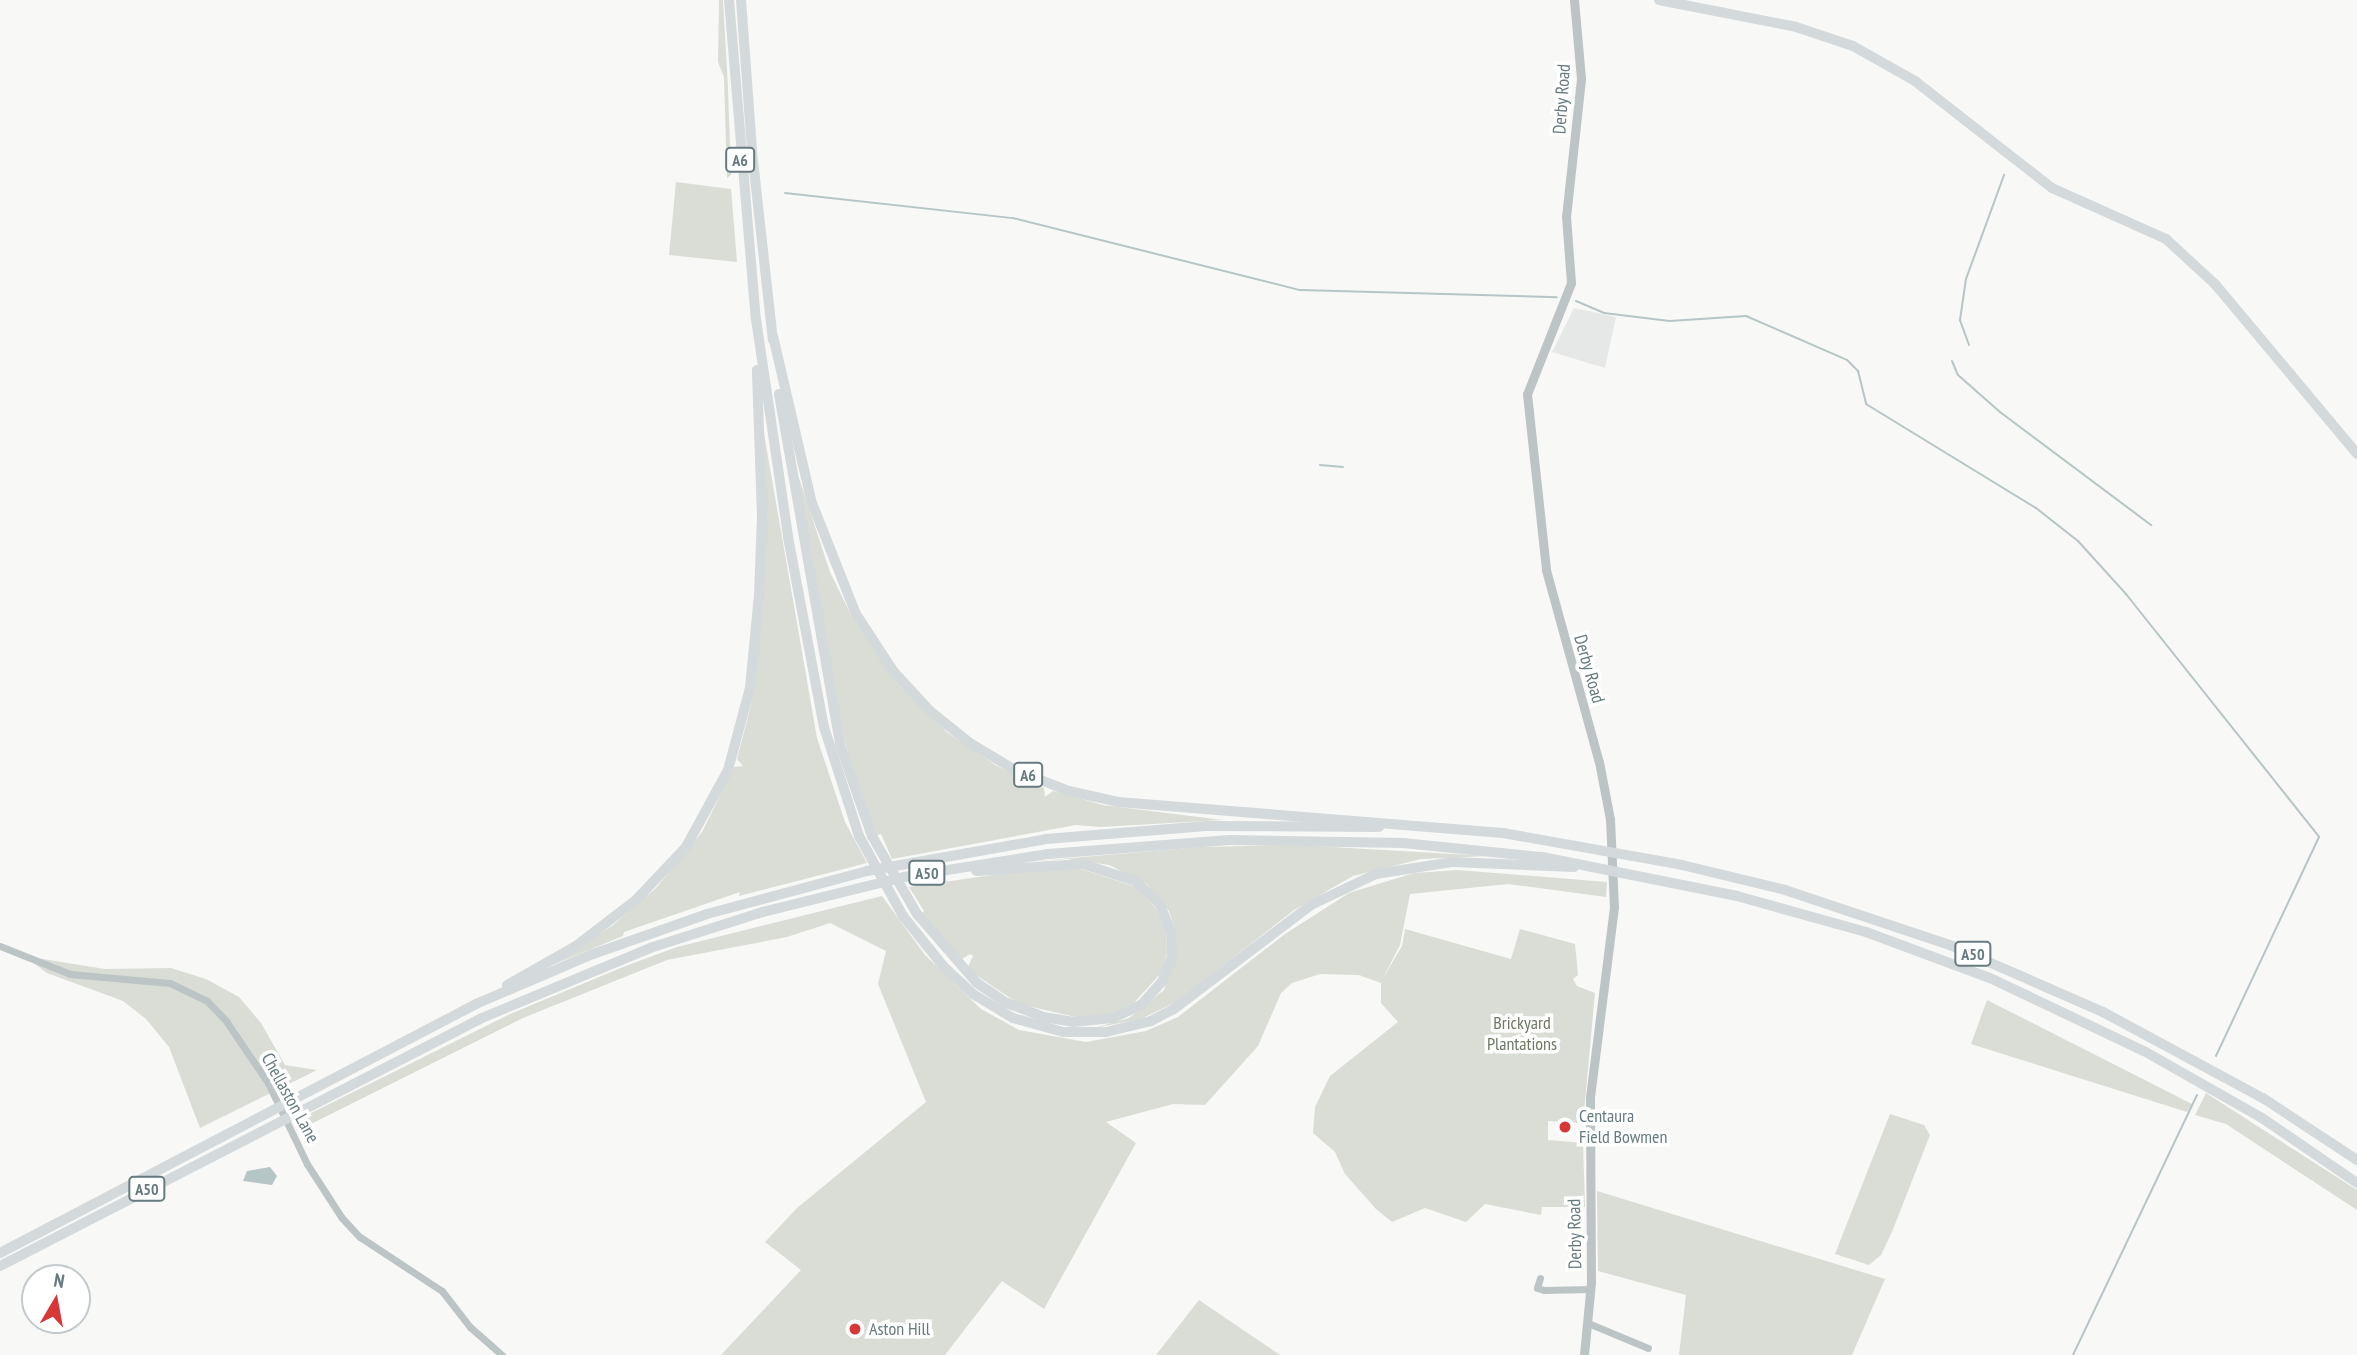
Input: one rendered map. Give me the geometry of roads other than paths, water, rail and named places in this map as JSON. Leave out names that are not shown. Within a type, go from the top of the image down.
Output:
[{"type":"highway","name":"A6","points":[[729,0],[756,319],[788,537],[822,714],[840,786],[859,836],[903,916],[950,973],[997,1010],[1037,1027],[1093,1033],[1128,1028],[1174,1009],[1311,905],[1376,874],[1453,862],[1602,868]]},
{"type":"highway","name":"A6","points":[[741,0],[750,138],[773,336],[812,503],[856,614],[911,692],[981,750],[1039,780],[1118,802],[1404,822],[1553,842]]},
{"type":"highway","points":[[478,1003],[576,946],[636,900],[687,847],[728,770],[750,688],[759,595],[762,516],[756,319]]},
{"type":"highway","points":[[773,336],[787,456],[820,647],[847,771],[872,835],[917,915],[948,955],[987,991],[1026,1012],[1066,1021],[1106,1020],[1132,1010],[1159,987],[1172,956],[1171,932],[1159,903],[1142,886],[1115,871],[1051,864],[904,877]]},
{"type":"highway","name":"A50","points":[[0,1253],[478,1003],[593,954],[708,914],[867,871],[1013,844],[1130,831],[1262,825],[1384,827],[1553,842],[1740,878],[1952,946],[2147,1034],[2263,1098],[2357,1160]]},
{"type":"highway","name":"A50","points":[[0,1266],[350,1084],[538,993],[706,929],[904,877],[1096,848],[1251,839],[1430,844],[1602,868],[1821,918],[1990,978],[2183,1072],[2357,1183]]},
{"type":"main road","points":[[1659,0],[1796,27],[1853,46],[1914,81],[2052,188],[2166,239],[2215,284],[2357,454]]},
{"type":"street","name":"Derby Road","points":[[1574,0],[1581,79],[1566,216],[1571,283],[1527,394],[1546,570],[1599,762],[1610,819],[1614,907],[1590,1097],[1591,1289],[1584,1355]]},
{"type":"street","name":"Chellaston Lane","points":[[0,946],[70,974],[160,981],[189,989],[226,1021],[268,1083],[324,1192],[360,1237],[442,1291],[470,1327],[502,1355]]},
{"type":"street","points":[[1540,1278],[1537,1288],[1544,1290],[1591,1289]]},
{"type":"street","points":[[1588,1323],[1638,1340],[1648,1348]]},
{"type":"waterway","points":[[1969,345],[1960,320],[1966,279],[2004,175]]},
{"type":"waterway","points":[[785,193],[1013,218],[1300,290],[1557,297]]},
{"type":"waterway","points":[[1576,301],[1604,313],[1670,321],[1746,316],[1847,360],[1858,371],[1866,404],[2036,508],[2078,541],[2126,594],[2319,837],[2216,1056]]},
{"type":"waterway","points":[[1952,361],[1958,375],[2000,412],[2151,525]]},
{"type":"waterway","points":[[1320,465],[1343,467]]},
{"type":"waterway","points":[[2073,1355],[2197,1095]]},
{"type":"place","name":"Centaura Field Bowmen","points":[[1565,1127]]},
{"type":"place","name":"Aston Hill","points":[[855,1329]]},
{"type":"park label","name":"Brickyard Plantations","points":[[1522,1034]]}]
